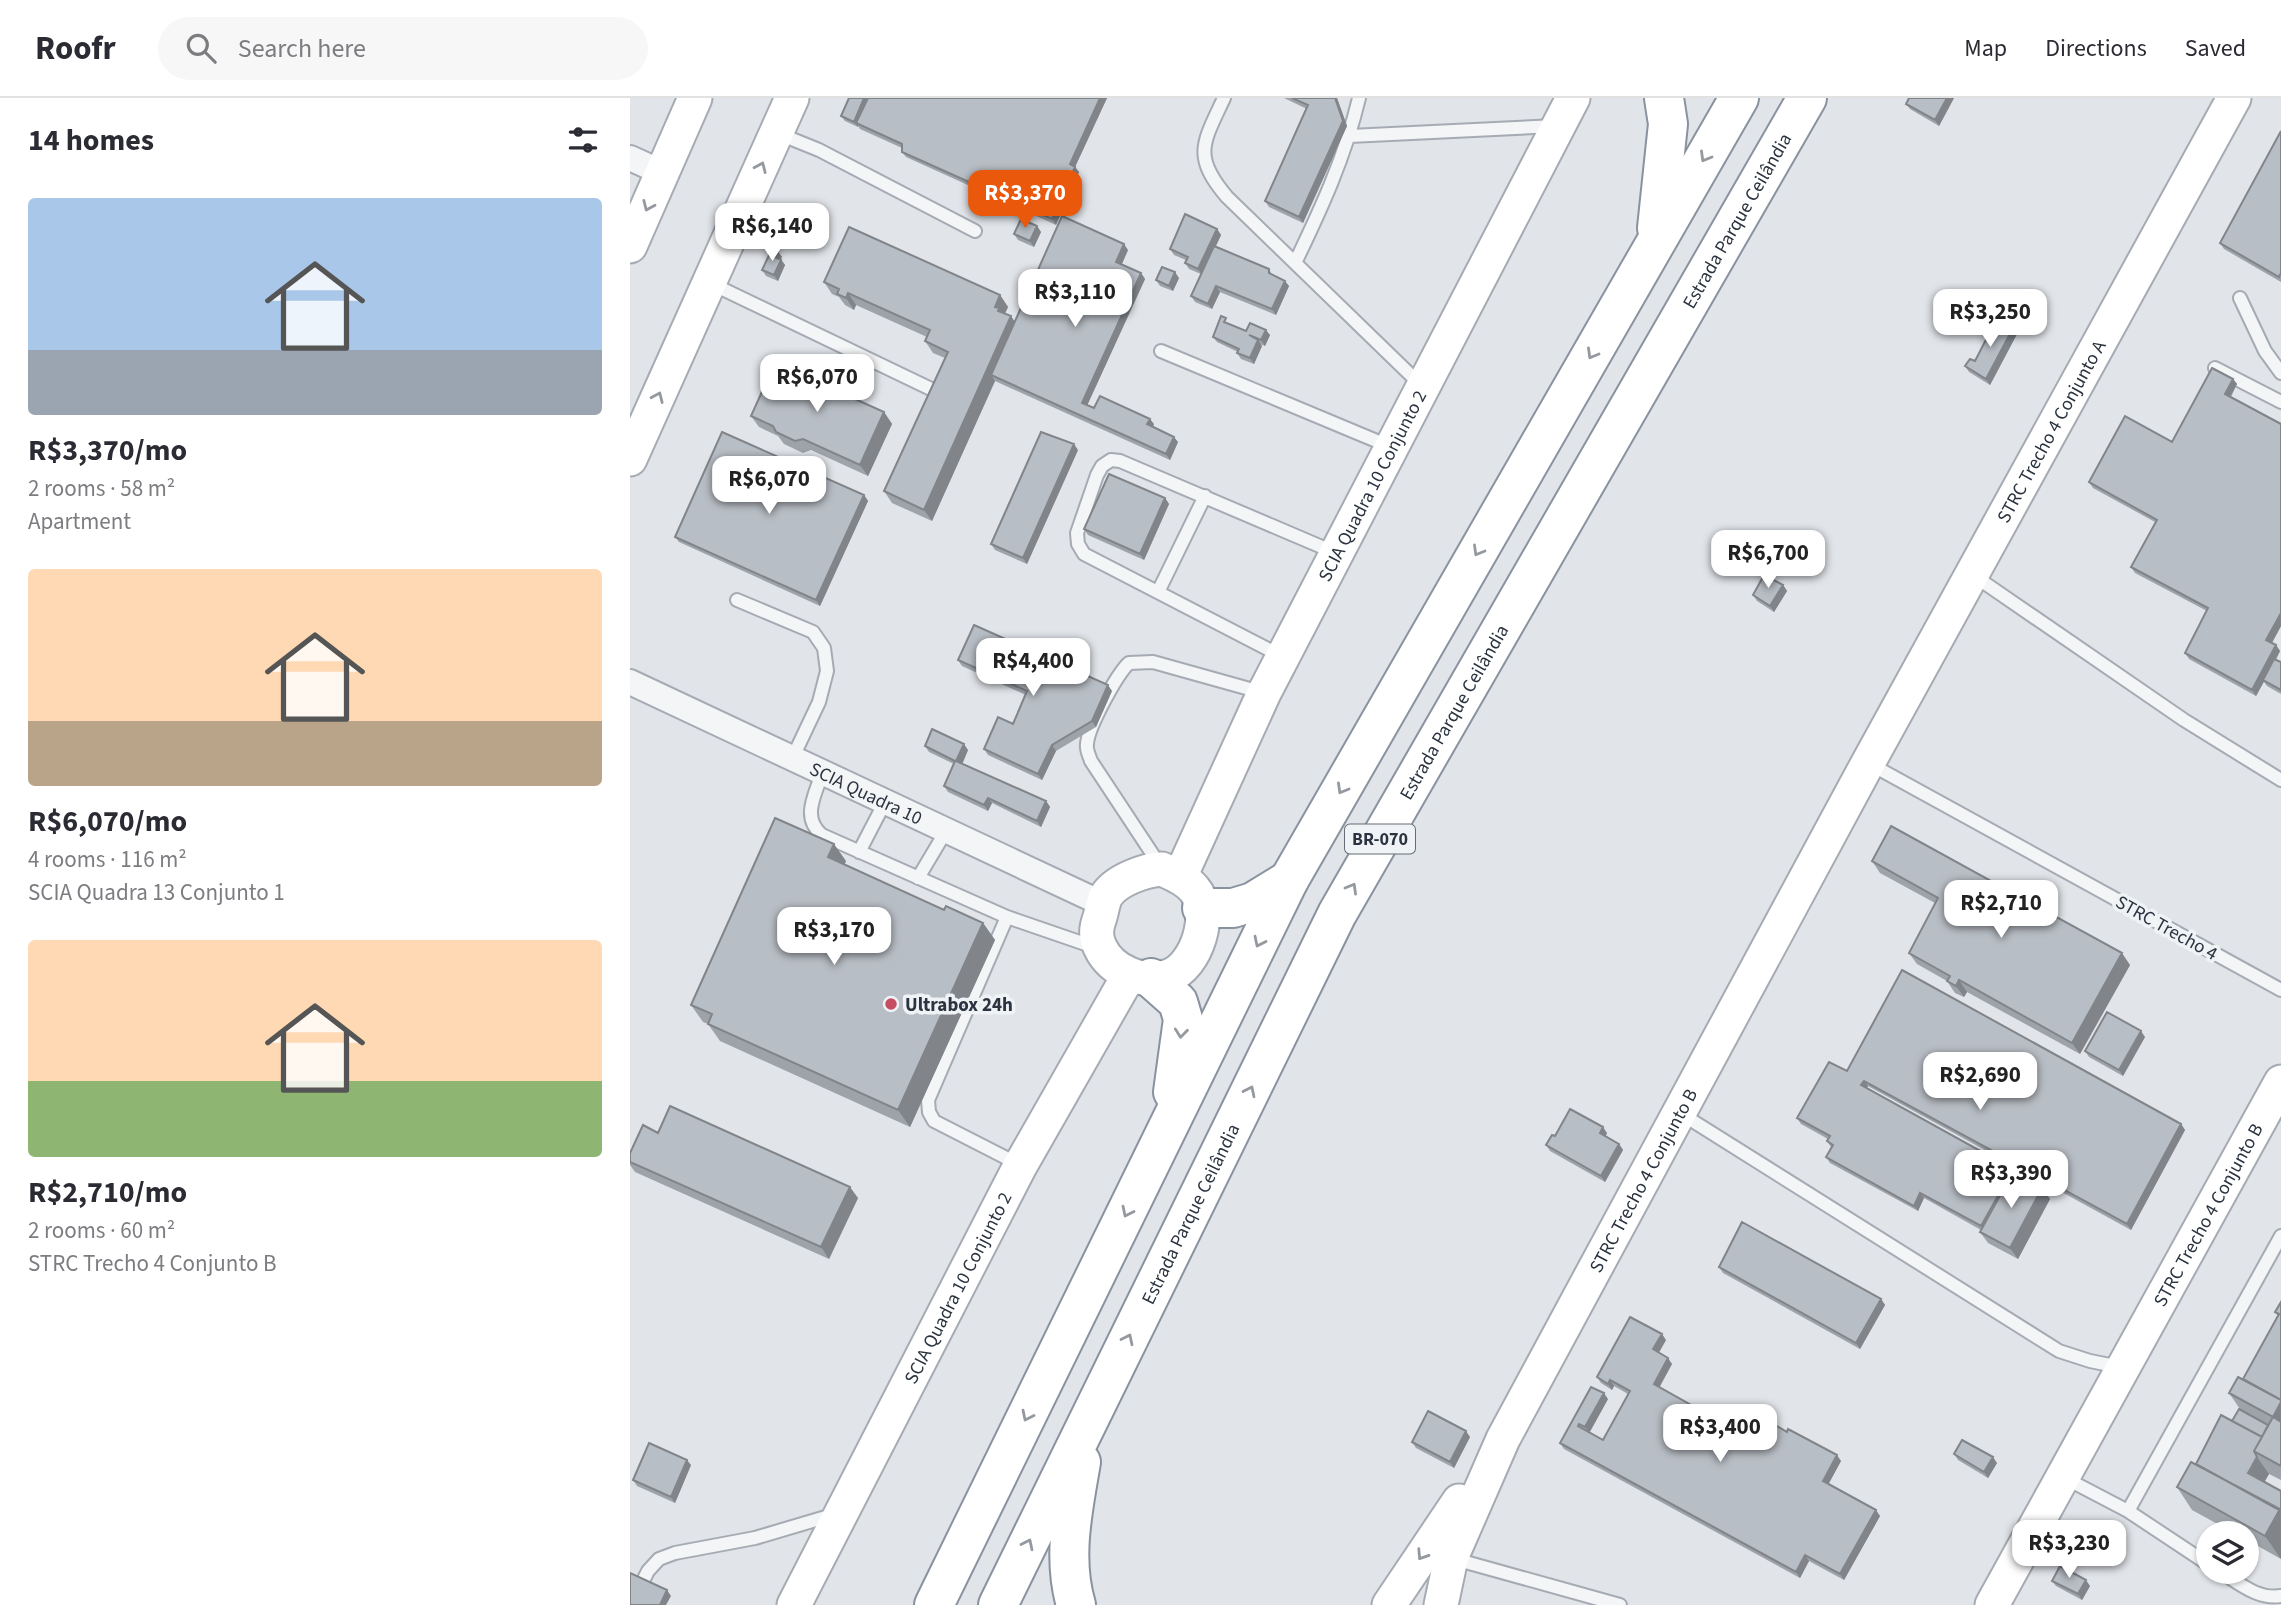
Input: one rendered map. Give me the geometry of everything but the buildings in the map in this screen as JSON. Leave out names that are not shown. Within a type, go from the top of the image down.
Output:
[{"type":"highway","points":[[1655,245],[1668,124],[1664,98]]},
{"type":"highway","name":"BR-070","points":[[934,1605],[1289,880],[1740,98]]},
{"type":"highway","name":"Estrada Parque Ceilândia","points":[[998,1605],[1337,914],[1807,98]]},
{"type":"highway","points":[[1202,908],[1233,908],[1253,902],[1289,880]]},
{"type":"highway","points":[[1140,977],[1178,1002],[1183,1019],[1174,1086],[1151,1164]]},
{"type":"highway","points":[[1076,1605],[1068,1563],[1070,1528],[1086,1425]]},
{"type":"street","points":[[630,459],[792,98]]},
{"type":"street","name":"STRC Trecho 4 Conjunto A","points":[[1868,763],[2234,98]]},
{"type":"street","points":[[630,246],[693,99]]},
{"type":"street","name":"SCIA Quadra 10 Conjunto 2","points":[[1171,873],[1565,112]]},
{"type":"street","points":[[630,158],[663,173]]},
{"type":"street","name":"SCIA Quadra 10","points":[[630,682],[1104,904]]},
{"type":"street","name":"STRC Trecho 4 Conjunto B","points":[[1441,1605],[1451,1558],[1503,1439],[1868,763]]},
{"type":"street","points":[[1151,870],[1171,873],[1195,890],[1202,908],[1202,934],[1190,958],[1170,976],[1140,977],[1114,965],[1101,949],[1095,931],[1107,895],[1131,877],[1151,870]]},
{"type":"street","name":"SCIA Quadra 10 Conjunto 2","points":[[794,1605],[1020,1166],[1140,977]]},
{"type":"street","name":"STRC Trecho 4 Conjunto B","points":[[1992,1605],[2281,1082]]},
{"type":"street","points":[[1389,1605],[1503,1439]]},
{"type":"lane","points":[[1224,98],[1205,138],[1204,160],[1211,179],[1423,387]]},
{"type":"lane","points":[[1295,263],[1331,187],[1350,136],[1359,98]]},
{"type":"lane","points":[[1350,136],[1565,112]]},
{"type":"lane","points":[[777,133],[820,150],[975,231]]},
{"type":"lane","points":[[710,283],[930,389]]},
{"type":"lane","points":[[2240,298],[2265,351],[2281,373]]},
{"type":"lane","points":[[1161,351],[1392,447]]},
{"type":"lane","points":[[2215,368],[2281,402]]},
{"type":"lane","points":[[1283,657],[1084,554],[1078,544],[1079,523],[1097,475],[1102,466],[1111,460],[1120,461],[1337,553]]},
{"type":"lane","points":[[1158,592],[1205,496]]},
{"type":"lane","points":[[1972,574],[2184,720],[2281,780]]},
{"type":"lane","points":[[737,600],[813,632],[824,648],[827,671],[819,702],[793,759]]},
{"type":"lane","points":[[1171,873],[1091,761],[1086,747],[1089,733],[1121,671],[1129,663],[1153,662],[1264,693]]},
{"type":"lane","name":"STRC Trecho 4","points":[[1868,763],[2281,990]]},
{"type":"lane","points":[[821,773],[809,815],[813,827],[822,835],[1007,917],[1101,949]]},
{"type":"lane","points":[[859,852],[885,802]]},
{"type":"lane","points":[[918,878],[946,831]]},
{"type":"lane","points":[[1007,917],[928,1100],[934,1121],[1020,1166]]},
{"type":"lane","points":[[1679,1112],[2059,1351],[2090,1361],[2123,1367]]},
{"type":"lane","points":[[2128,1511],[2281,1236]]},
{"type":"lane","points":[[2063,1476],[2128,1511],[2196,1556]]},
{"type":"lane","points":[[631,1605],[648,1571],[659,1559],[675,1553],[755,1538],[843,1512]]},
{"type":"lane","points":[[1451,1558],[1620,1605]]},
{"type":"lane","points":[[2239,1584],[2253,1593],[2281,1596]]},
{"type":"place","name":"Ultrabox 24h","points":[[891,1004]]}]
